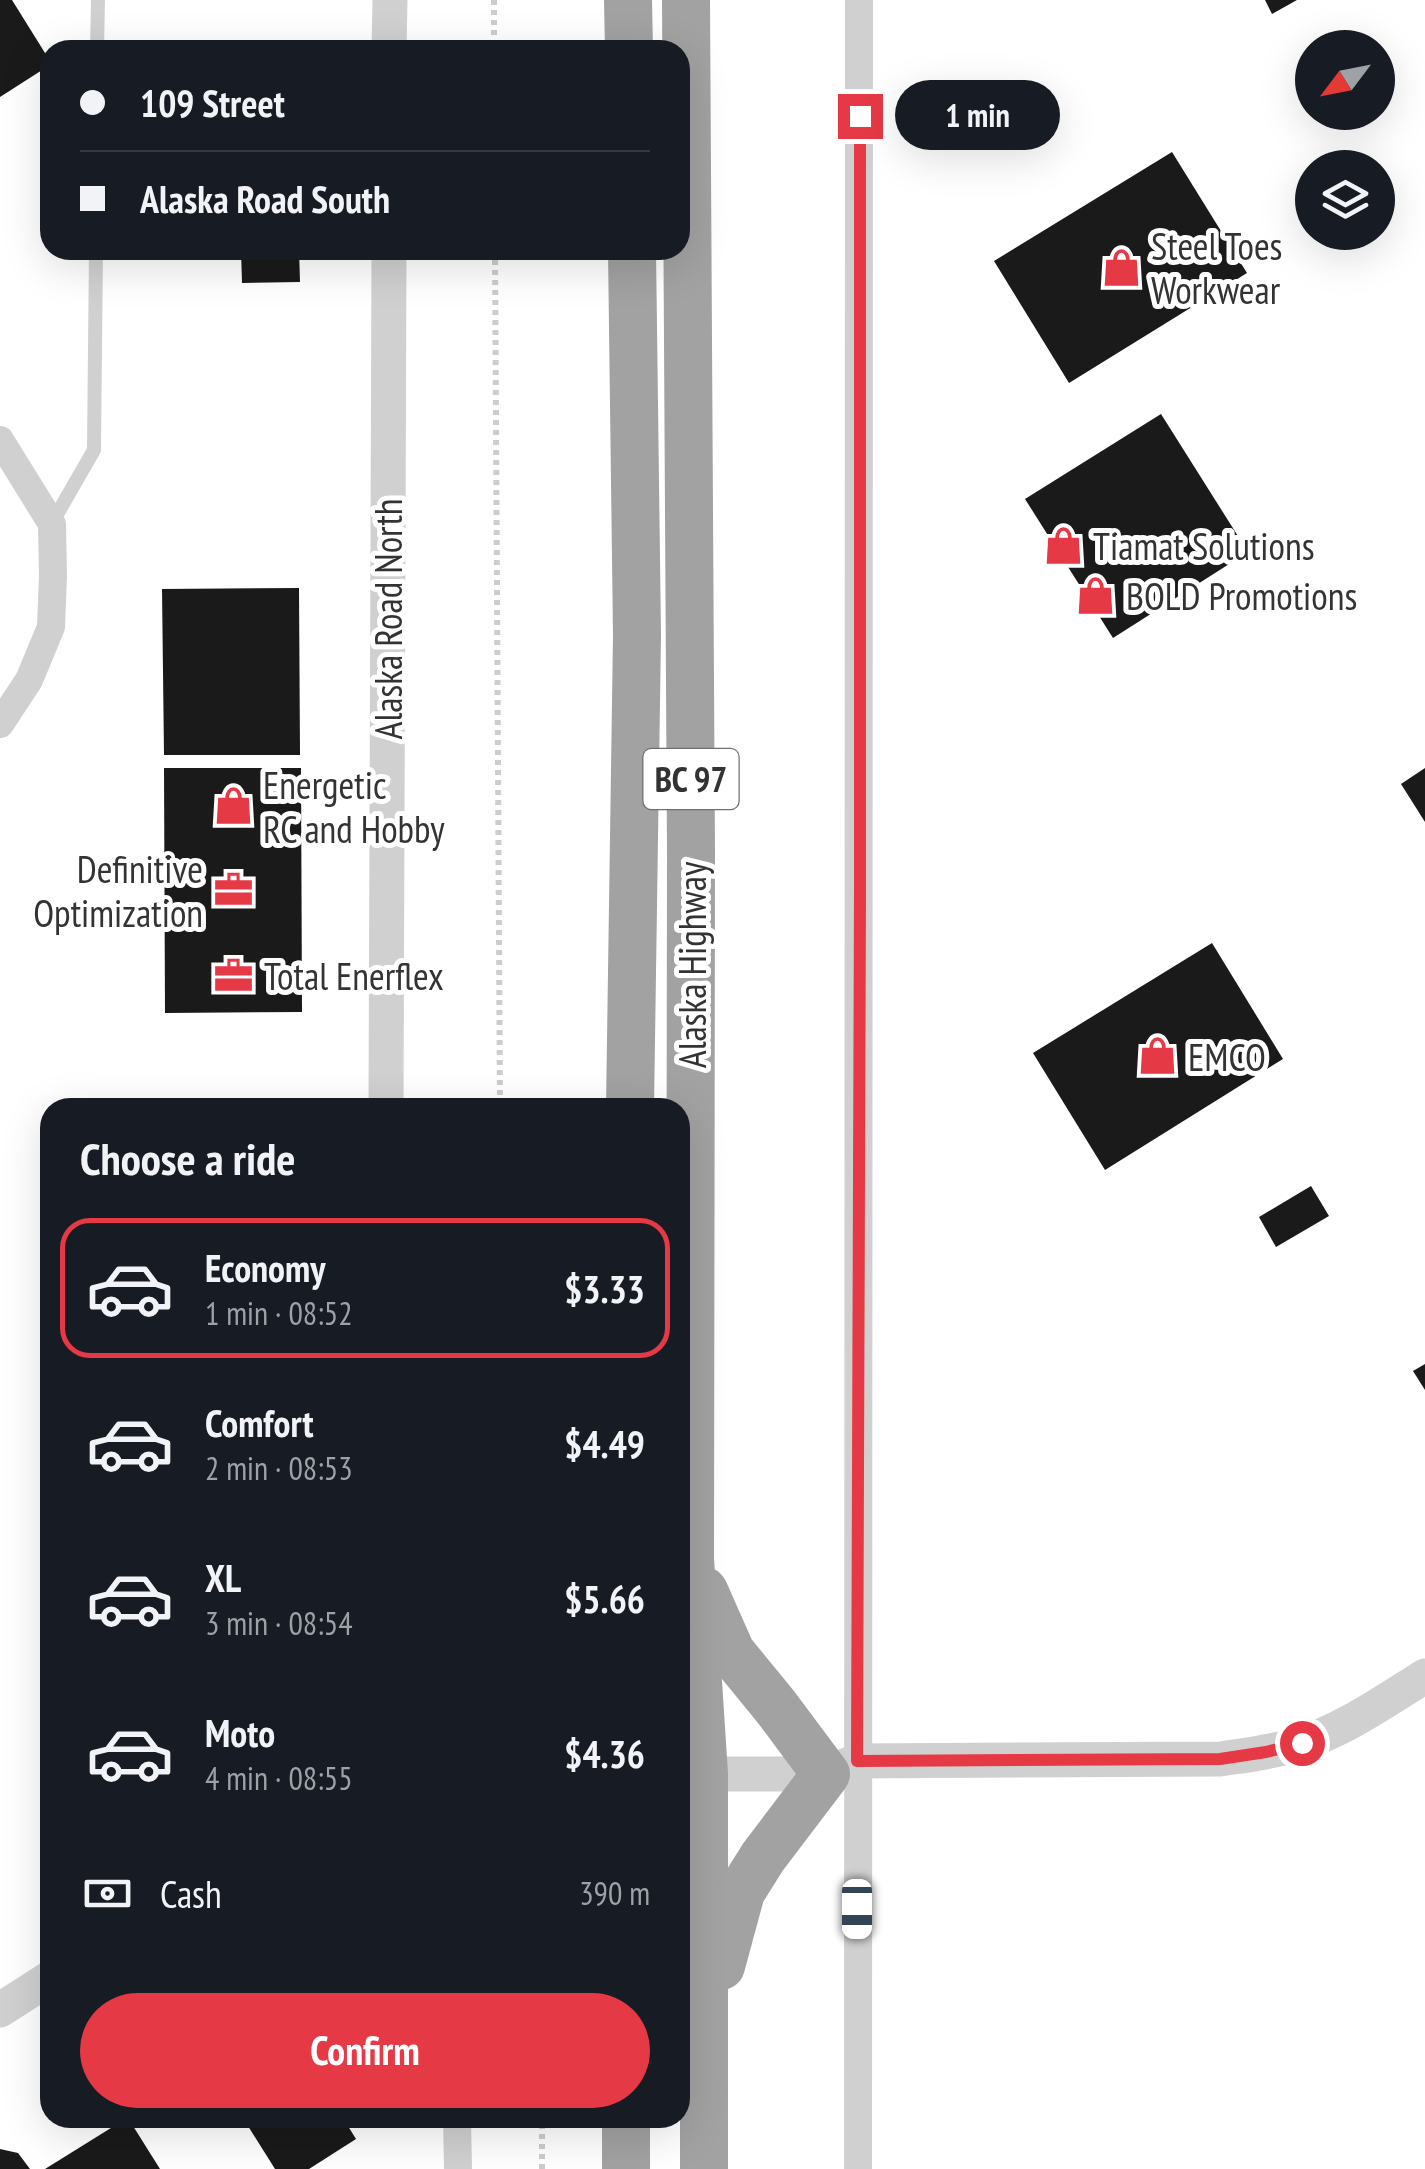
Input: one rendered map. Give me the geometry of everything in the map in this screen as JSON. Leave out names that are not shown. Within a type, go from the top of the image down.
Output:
[{"type":"highway","points":[[628,0],[629,40]]},
{"type":"highway","name":"Alaska Highway","points":[[686,0],[686,40]]},
{"type":"highway","name":"Alaska Highway","points":[[630,1098],[637,635],[632,260]]},
{"type":"highway","name":"Alaska Highway","points":[[688,260],[690,1559],[692,1772],[705,2027],[704,2169]]},
{"type":"highway","points":[[690,1559],[731,1652],[776,1706],[841,1767],[763,1856],[741,1892],[705,2027]]},
{"type":"highway","points":[[626,2128],[626,2169]]},
{"type":"street","points":[[390,0],[390,40]]},
{"type":"street","points":[[858,2169],[841,1767],[860,890],[860,0]]},
{"type":"street","name":"Alaska Road North","points":[[386,1098],[389,260]]},
{"type":"street","points":[[0,440],[52,524],[51,627],[30,680],[0,724]]},
{"type":"street","points":[[692,1772],[1220,1759],[1302,1743],[1350,1722],[1425,1676]]},
{"type":"street","points":[[0,2010],[40,1984]]},
{"type":"street","points":[[458,2128],[458,2169]]},
{"type":"lane","points":[[98,0],[98,40]]},
{"type":"lane","points":[[52,524],[94,450],[96,260]]},
{"type":"path","points":[[494,0],[494,40]]},
{"type":"path","points":[[495,260],[500,1098]]},
{"type":"path","points":[[542,2128],[542,2169]]},
{"type":"building","points":[[0,0],[12,0],[40,45],[40,71],[0,97]]},
{"type":"building","points":[[1265,0],[1297,0],[1272,14]]},
{"type":"building","name":"Steel Toes Workwear","points":[[1172,152],[1247,273],[1069,383],[994,261]]},
{"type":"building","points":[[241,260],[299,260],[300,282],[242,283]]},
{"type":"building","points":[[1161,414],[1248,552],[1113,638],[1025,499]]},
{"type":"building","points":[[299,588],[300,755],[164,755],[162,589]]},
{"type":"building","points":[[164,768],[301,768],[302,1012],[165,1013]]},
{"type":"building","points":[[1425,768],[1425,822],[1401,784]]},
{"type":"building","name":"EMCO","points":[[1212,943],[1283,1059],[1105,1170],[1033,1053]]},
{"type":"building","points":[[1311,1186],[1329,1216],[1276,1247],[1259,1217]]},
{"type":"building","points":[[1425,1364],[1425,1390],[1413,1371]]},
{"type":"building","points":[[111,2128],[134,2128],[160,2169],[45,2169]]},
{"type":"building","points":[[249,2128],[349,2128],[356,2139],[309,2169],[275,2169]]},
{"type":"building","points":[[0,2149],[18,2153],[30,2169],[0,2169]]},
{"type":"place","name":"Steel Toes Workwear","points":[[1121,267]]},
{"type":"place","name":"Tiamat Solutions","points":[[1063,545]]},
{"type":"place","name":"BOLD Promotions","points":[[1096,595]]},
{"type":"place","name":"Energetic RC and Hobby","points":[[233,806]]},
{"type":"place","name":"Definitive Optimization","points":[[233,890]]},
{"type":"place","name":"Total Enerflex","points":[[234,975]]},
{"type":"place","name":"EMCO","points":[[1158,1056]]},
{"type":"route","points":[[860,116],[857,1761],[1220,1759],[1302,1743]]}]
